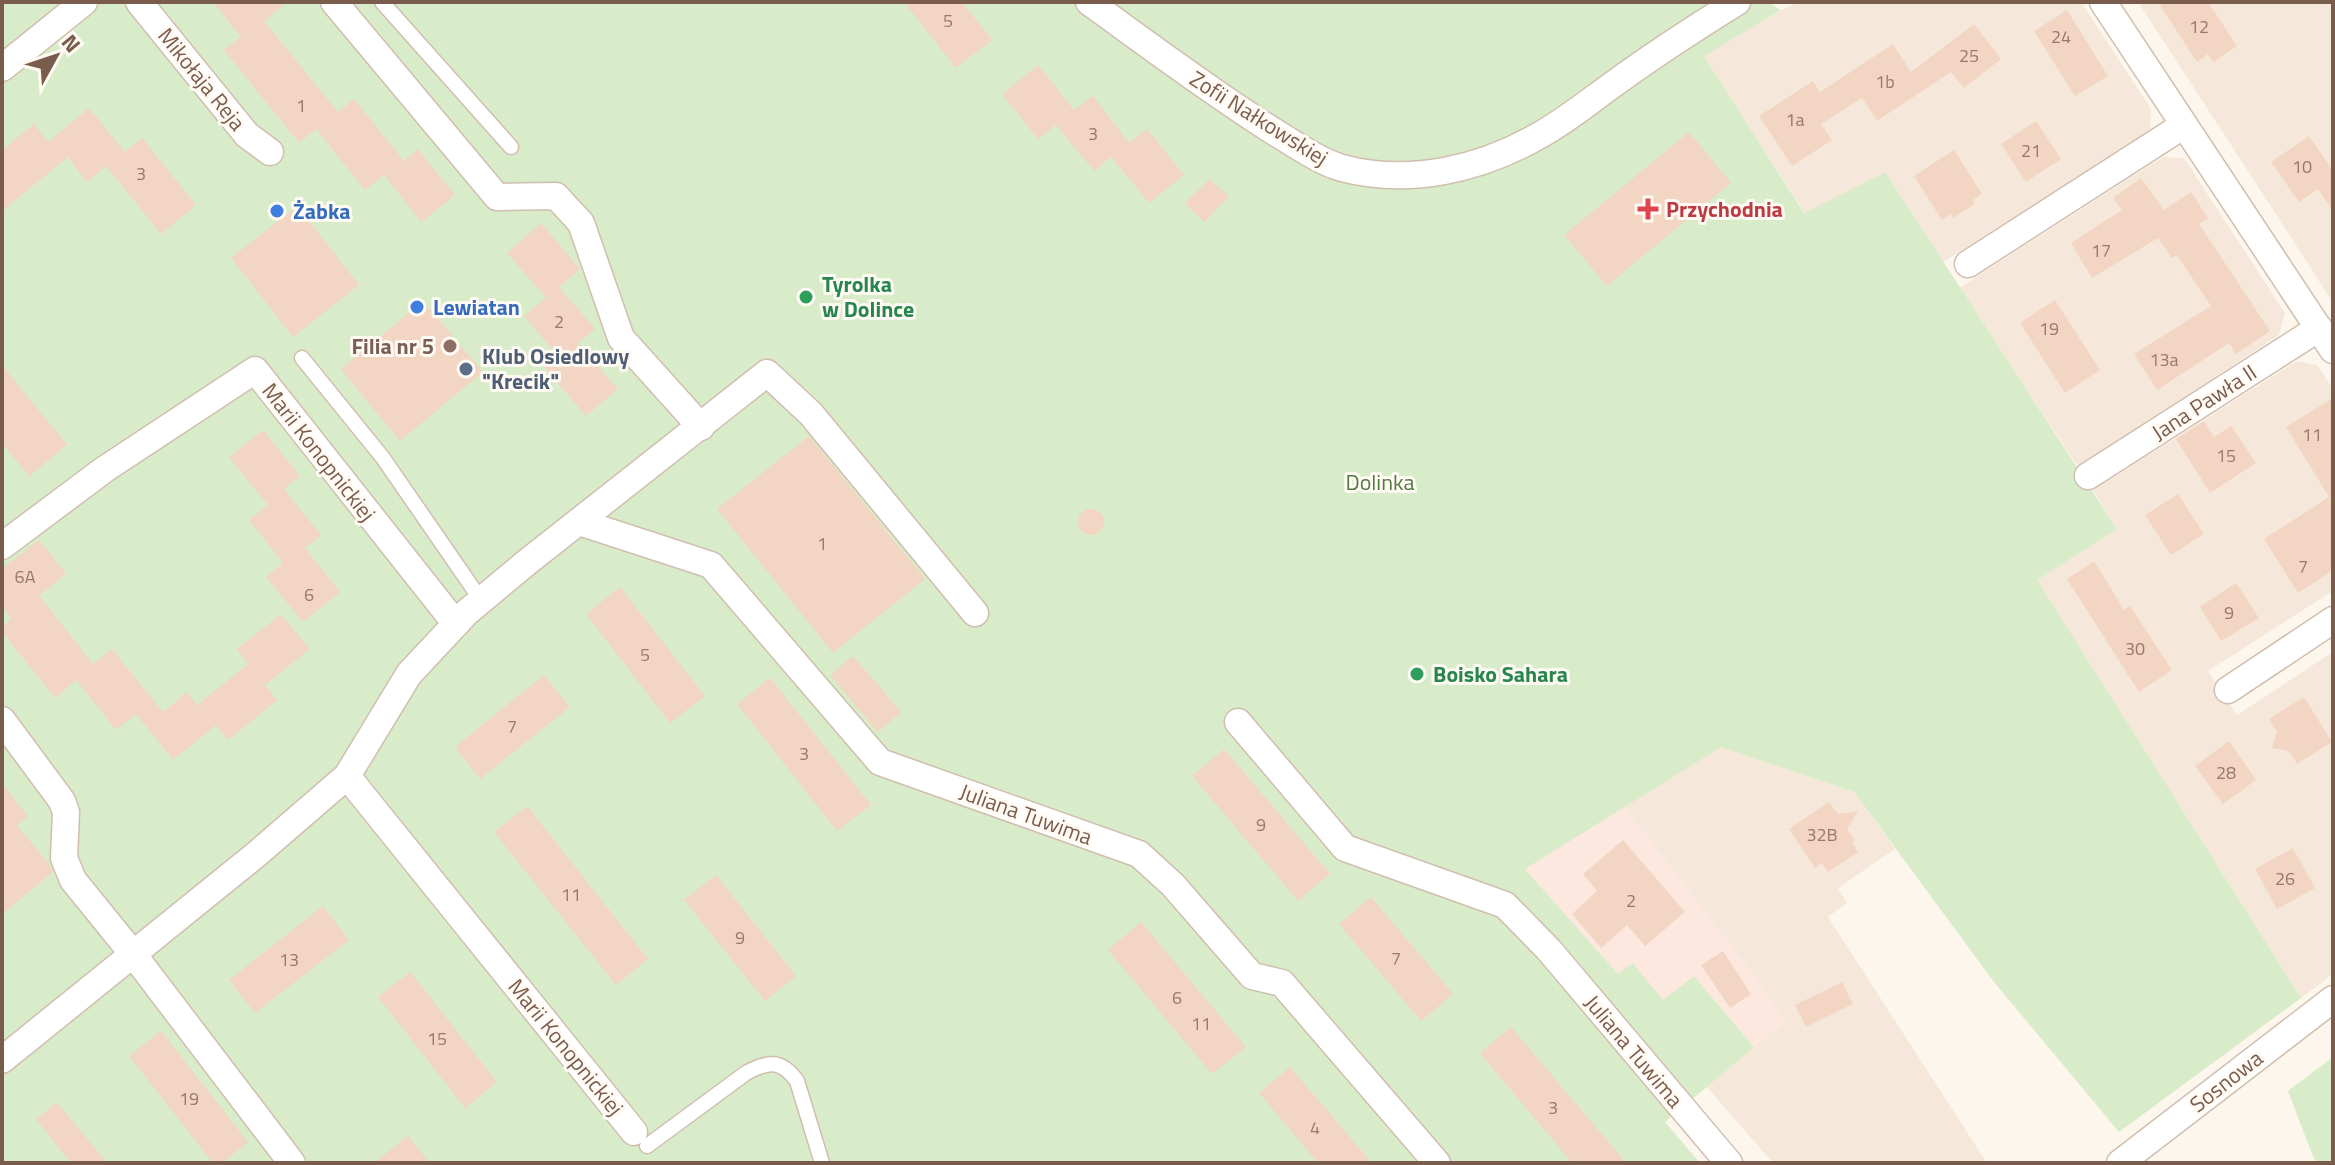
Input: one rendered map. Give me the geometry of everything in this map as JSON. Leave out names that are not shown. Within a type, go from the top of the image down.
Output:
[{"type":"street","points":[[2,68],[84,2]]},
{"type":"street","name":"Mikołaja Reja","points":[[139,2],[247,135],[270,152]]},
{"type":"street","points":[[334,2],[497,197],[556,196],[581,223],[621,338],[701,427]]},
{"type":"street","name":"Zofii Nałkowskiej","points":[[1089,2],[1226,101],[1294,144],[1339,168],[1385,177],[1468,166],[1505,154],[1543,133],[1677,39],[1737,2]]},
{"type":"street","name":"Jana Pawła II","points":[[2088,476],[2326,339],[2103,2]]},
{"type":"street","points":[[1968,264],[2184,125]]},
{"type":"street","name":"Marii Konopnickiej","points":[[2,546],[105,469],[255,370],[456,624]]},
{"type":"street","points":[[2,1060],[258,853],[347,776],[409,674],[481,600],[767,373],[811,414],[975,613]]},
{"type":"street","name":"Juliana Tuwima","points":[[579,522],[711,565],[880,762],[1139,854],[1173,885],[1252,976],[1282,983],[1437,1163]]},
{"type":"street","points":[[2228,690],[2333,620]]},
{"type":"street","points":[[2,720],[62,801],[66,812],[64,858],[73,880],[292,1163]]},
{"type":"street","name":"Juliana Tuwima","points":[[1238,722],[1345,848],[1505,905],[1549,950],[1729,1163]]},
{"type":"street","name":"Marii Konopnickiej","points":[[347,776],[640,1139]]},
{"type":"street","name":"Sosnowa","points":[[2120,1163],[2333,999]]},
{"type":"lane","points":[[382,2],[511,147]]},
{"type":"lane","points":[[302,358],[383,458],[481,600]]},
{"type":"lane","points":[[650,1163],[640,1139],[746,1073],[757,1067],[775,1064],[789,1071],[797,1081],[822,1163]]},
{"type":"shaded area","points":[[1800,2],[2081,2],[2151,109],[2150,132],[1943,262],[1810,221],[1703,55]]},
{"type":"shaded area","points":[[2138,2],[2333,2],[2333,303],[2294,242]]},
{"type":"shaded area","points":[[2163,157],[2184,158],[2285,313],[2279,335],[2078,467],[1959,288]]},
{"type":"shaded area","points":[[2297,361],[2317,365],[2333,389],[2333,591],[2208,671],[2237,715],[2333,652],[2333,974],[2301,998],[2036,580],[2117,529],[2093,490]]},
{"type":"shaded area","points":[[1721,747],[1854,792],[1895,849],[1838,888],[1847,903],[1828,917],[1987,1163],[1773,1163],[1706,1086],[1784,1022],[1751,972],[1614,794]]},
{"type":"shaded area","points":[[1614,794],[1751,972],[1785,1022],[1754,1047],[1694,976],[1663,1001],[1633,963],[1618,975],[1525,869]]},
{"type":"green space","name":"Dolinka","points":[[2,2],[1768,2],[1781,10],[1704,56],[1804,213],[1885,172],[2117,529],[2037,580],[2301,998],[2119,1132],[1994,982],[1854,792],[1721,747],[1525,869],[1618,974],[1633,963],[1663,1000],[1694,976],[1754,1047],[1665,1122],[1700,1163],[2,1163]]},
{"type":"green space","points":[[2333,1057],[2333,1163],[2319,1163],[2314,1159],[2288,1091]]},
{"type":"building","points":[[213,2],[287,2],[264,21],[338,112],[354,99],[404,161],[418,149],[455,195],[421,222],[384,175],[365,190],[316,129],[299,143],[224,50],[241,37]]},
{"type":"building","points":[[904,2],[962,2],[992,40],[956,68]]},
{"type":"building","points":[[2158,2],[2208,2],[2237,46],[2213,62],[2208,54],[2197,62]]},
{"type":"building","points":[[2067,10],[2108,76],[2075,96],[2034,31]]},
{"type":"building","points":[[1974,24],[2001,59],[1964,88],[1951,72],[1877,121],[1862,98],[1821,124],[1832,140],[1792,166],[1759,116],[1813,81],[1820,92],[1893,44],[1911,72]]},
{"type":"building","points":[[1038,65],[1074,110],[1093,96],[1129,143],[1147,129],[1184,175],[1149,203],[1111,157],[1094,171],[1056,125],[1038,139],[1002,94]]},
{"type":"building","points":[[89,108],[125,152],[142,138],[196,205],[161,234],[106,166],[87,182],[68,157],[2,211],[2,150],[34,124],[48,142]]},
{"type":"building","points":[[2036,121],[2061,159],[2026,182],[2001,144]]},
{"type":"building","name":"Przychodnia","points":[[1689,132],[1731,183],[1607,286],[1564,235]]},
{"type":"building","points":[[2309,136],[2333,171],[2333,211],[2318,189],[2299,202],[2271,162]]},
{"type":"building","points":[[1954,150],[1982,194],[1973,200],[1975,204],[1953,218],[1951,214],[1942,220],[1914,176]]},
{"type":"building","points":[[2141,178],[2164,210],[2191,192],[2208,218],[2199,224],[2270,331],[2236,354],[2229,343],[2157,390],[2134,354],[2211,306],[2177,255],[2172,258],[2158,238],[2092,278],[2071,243],[2122,210],[2113,198]]},
{"type":"building","points":[[1210,179],[1229,197],[1204,222],[1185,203]]},
{"type":"building","points":[[297,206],[359,285],[293,337],[231,258]]},
{"type":"building","points":[[541,223],[580,269],[559,287],[595,329],[578,343],[618,389],[586,416],[543,366],[557,355],[524,316],[546,298],[507,253]]},
{"type":"building","points":[[2055,300],[2100,370],[2065,393],[2020,323]]},
{"type":"building","points":[[423,301],[483,372],[400,441],[341,369]]},
{"type":"building","points":[[2,365],[67,445],[29,476],[2,443]]},
{"type":"building","points":[[2333,398],[2333,570],[2298,593],[2264,539],[2329,497],[2286,427]]},
{"type":"building","points":[[2204,421],[2214,437],[2231,426],[2256,463],[2210,493],[2176,439]]},
{"type":"building","points":[[263,430],[300,476],[284,489],[321,535],[305,548],[340,592],[303,622],[266,577],[283,563],[249,520],[268,505],[229,457]]},
{"type":"building","points":[[809,436],[925,579],[833,653],[717,509]]},
{"type":"building","points":[[2178,494],[2204,534],[2171,555],[2145,515]]},
{"type":"building","points":[[1091,509],[1100,513],[1104,522],[1100,531],[1091,535],[1082,531],[1078,522],[1082,513]]},
{"type":"building","points":[[39,540],[66,574],[39,596],[93,664],[112,649],[163,712],[187,692],[197,705],[248,664],[237,649],[281,614],[310,649],[265,685],[277,700],[228,740],[216,725],[173,760],[136,714],[116,730],[76,680],[55,698],[2,632],[2,627],[12,619],[2,606],[2,569]]},
{"type":"building","points":[[2094,561],[2124,610],[2130,606],[2172,670],[2139,692],[2067,579]]},
{"type":"building","points":[[2236,583],[2259,618],[2221,641],[2200,607]]},
{"type":"building","points":[[620,587],[705,696],[670,723],[586,614]]},
{"type":"building","points":[[853,656],[901,712],[878,732],[830,675]]},
{"type":"building","points":[[544,675],[570,707],[480,779],[455,747]]},
{"type":"building","points":[[770,678],[871,805],[837,831],[737,704]]},
{"type":"building","points":[[2304,697],[2332,742],[2297,764],[2289,751],[2272,748],[2277,732],[2269,719]]},
{"type":"building","points":[[2229,741],[2256,780],[2223,804],[2195,766]]},
{"type":"building","points":[[1224,749],[1330,874],[1298,901],[1192,776]]},
{"type":"building","points":[[2,784],[28,816],[17,825],[53,872],[2,914]]},
{"type":"building","points":[[1829,802],[1838,814],[1858,811],[1847,829],[1858,852],[1828,872],[1822,863],[1815,868],[1789,829]]},
{"type":"building","points":[[527,806],[648,959],[616,985],[494,832]]},
{"type":"building","points":[[1623,840],[1685,912],[1645,946],[1627,925],[1601,948],[1572,914],[1597,891],[1583,874]]},
{"type":"building","points":[[2293,848],[2315,888],[2277,909],[2255,869]]},
{"type":"building","points":[[716,875],[796,976],[765,1001],[684,900]]},
{"type":"building","points":[[1371,897],[1453,994],[1421,1021],[1339,924]]},
{"type":"building","points":[[323,906],[349,940],[255,1013],[229,980]]},
{"type":"building","points":[[1141,922],[1246,1047],[1212,1074],[1108,950]]},
{"type":"building","points":[[1723,951],[1751,994],[1730,1008],[1701,965]]},
{"type":"building","points":[[410,972],[497,1082],[465,1108],[378,997]]},
{"type":"building","points":[[1842,982],[1853,1004],[1806,1027],[1795,1005]]},
{"type":"building","points":[[1511,1027],[1626,1163],[1572,1163],[1480,1053]]},
{"type":"building","points":[[161,1031],[248,1142],[222,1163],[213,1163],[129,1056]]},
{"type":"building","points":[[1290,1067],[1372,1163],[1318,1163],[1259,1093]]},
{"type":"building","points":[[57,1102],[107,1163],[71,1163],[36,1119]]},
{"type":"building","points":[[408,1136],[430,1163],[374,1163]]},
{"type":"place","name":"Przychodnia","points":[[1648,209]]},
{"type":"place","name":"Żabka","points":[[277,211]]},
{"type":"place","name":"Tyrolka w Dolince","points":[[806,297]]},
{"type":"place","name":"Lewiatan","points":[[417,307]]},
{"type":"place","name":"Filia nr 5","points":[[450,346]]},
{"type":"place","name":"Klub Osiedlowy \"Krecik\"","points":[[466,369]]},
{"type":"place","name":"Boisko Sahara","points":[[1417,674]]}]
